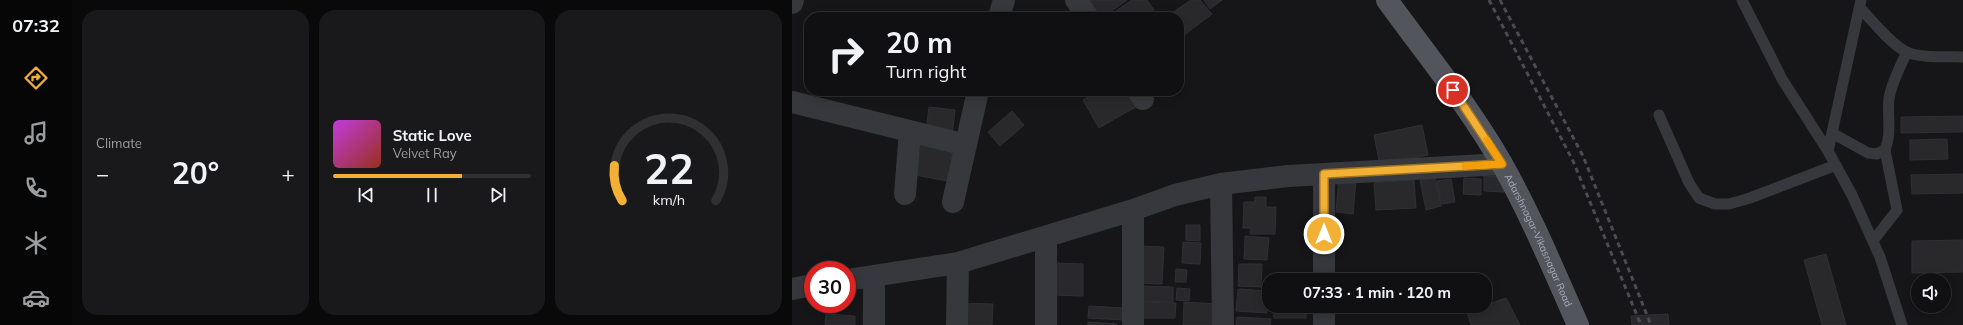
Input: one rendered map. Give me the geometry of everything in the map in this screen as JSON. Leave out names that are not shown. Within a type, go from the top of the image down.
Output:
[{"type":"main road","name":"Adarshnagar-Vikasnagar Road","points":[[1387,0],[1469,112],[1502,164],[1542,241],[1578,325]]},
{"type":"street","points":[[1000,12],[1004,0]]},
{"type":"street","points":[[1076,0],[1084,12]]},
{"type":"street","points":[[953,202],[977,96]]},
{"type":"street","points":[[792,102],[966,145]]},
{"type":"street","points":[[905,194],[910,131]]},
{"type":"street","points":[[856,279],[958,263],[1133,210],[1175,195],[1221,184],[1288,176],[1502,164]]},
{"type":"street","points":[[1324,174],[1324,273]]},
{"type":"street","points":[[1221,184],[1223,325]]},
{"type":"street","points":[[1133,210],[1134,325]]},
{"type":"street","points":[[1046,237],[1046,325]]},
{"type":"street","points":[[957,325],[958,263]]},
{"type":"street","points":[[874,276],[874,325]]},
{"type":"street","points":[[792,289],[804,287]]},
{"type":"street","points":[[1324,313],[1324,325]]},
{"type":"lane","points":[[1742,0],[1782,79],[1836,165],[1880,257],[1902,325]]},
{"type":"lane","points":[[1828,151],[1861,4]]},
{"type":"lane","points":[[1861,4],[1896,44],[1907,52],[1924,55],[1963,57]]},
{"type":"lane","points":[[1832,133],[1868,153],[1877,154],[1885,150],[1889,142],[1889,99],[1892,86],[1907,52]]},
{"type":"lane","points":[[1659,115],[1689,183],[1699,198],[1715,204],[1729,204],[1750,198],[1836,165]]},
{"type":"lane","points":[[1872,241],[1897,210],[1885,150]]},
{"type":"building","points":[[1088,0],[1127,0],[1110,12],[1096,12]]},
{"type":"building","points":[[1132,0],[1147,0],[1154,10],[1151,12],[1114,12]]},
{"type":"building","points":[[1191,0],[1200,0],[1212,14],[1184,35],[1184,12],[1173,12]]},
{"type":"building","points":[[1204,0],[1222,0],[1210,9]]},
{"type":"building","points":[[1089,96],[1133,96],[1139,105],[1099,128],[1083,100]]},
{"type":"building","points":[[929,107],[955,110],[952,136],[926,132]]},
{"type":"building","points":[[1012,111],[1024,125],[1000,146],[988,132]]},
{"type":"building","points":[[1963,116],[1963,132],[1901,133],[1901,117]]},
{"type":"building","points":[[1422,125],[1428,155],[1380,165],[1374,135]]},
{"type":"building","points":[[1947,139],[1948,159],[1910,160],[1910,140]]},
{"type":"building","points":[[917,140],[959,148],[953,182],[910,174]]},
{"type":"building","points":[[1963,174],[1963,193],[1912,194],[1911,175]]},
{"type":"building","points":[[1484,176],[1505,177],[1504,192],[1484,191]]},
{"type":"building","points":[[1435,177],[1441,206],[1426,210],[1420,180]]},
{"type":"building","points":[[1339,178],[1356,179],[1353,214],[1336,212]]},
{"type":"building","points":[[1464,178],[1481,179],[1481,195],[1463,194]]},
{"type":"building","points":[[1451,179],[1455,202],[1441,204],[1437,181]]},
{"type":"building","points":[[1414,180],[1416,208],[1376,210],[1374,183]]},
{"type":"building","points":[[1255,197],[1266,197],[1266,207],[1276,207],[1275,234],[1250,234],[1251,228],[1243,228],[1244,202],[1255,202]]},
{"type":"building","points":[[1186,225],[1200,225],[1200,241],[1186,240]]},
{"type":"building","points":[[1245,236],[1269,238],[1267,260],[1244,259]]},
{"type":"building","points":[[1963,240],[1963,272],[1912,273],[1912,241]]},
{"type":"building","points":[[1183,242],[1201,243],[1200,264],[1182,263]]},
{"type":"building","points":[[1140,246],[1164,247],[1162,284],[1138,283]]},
{"type":"building","points":[[1826,254],[1846,325],[1822,325],[1804,260]]},
{"type":"building","points":[[1054,263],[1083,264],[1083,296],[1053,295]]},
{"type":"building","points":[[1239,264],[1262,264],[1261,287],[1238,286]]},
{"type":"building","points":[[1176,269],[1187,270],[1186,282],[1175,282]]},
{"type":"building","points":[[1141,286],[1173,287],[1173,302],[1141,301]]},
{"type":"building","points":[[1177,288],[1190,289],[1189,301],[1176,300]]},
{"type":"building","points":[[1238,289],[1262,291],[1262,313],[1236,311]]},
{"type":"building","points":[[1506,298],[1520,325],[1471,325],[1467,313],[1492,313],[1492,303]]},
{"type":"building","points":[[1138,302],[1176,303],[1175,318],[1138,318]]},
{"type":"building","points":[[1184,302],[1218,304],[1217,325],[1183,325]]},
{"type":"building","points":[[960,303],[993,304],[992,325],[959,325]]},
{"type":"building","points":[[1089,306],[1124,308],[1123,320],[1088,318]]},
{"type":"building","points":[[1274,313],[1306,313],[1306,318],[1274,318]]},
{"type":"building","points":[[826,314],[855,316],[855,325],[825,325]]},
{"type":"building","points":[[1668,314],[1669,325],[1632,325],[1631,316]]},
{"type":"building","points":[[1237,317],[1271,319],[1270,325],[1236,325]]},
{"type":"building","points":[[1088,322],[1117,324],[1117,325],[1088,325]]},
{"type":"railway","points":[[1489,0],[1573,161],[1641,325]]},
{"type":"railway","points":[[1500,0],[1583,156],[1651,325]]},
{"type":"slow traffic","points":[[1465,166],[1502,164],[1487,140]]},
{"type":"route","points":[[1324,234],[1324,174],[1502,164],[1453,90]]}]
